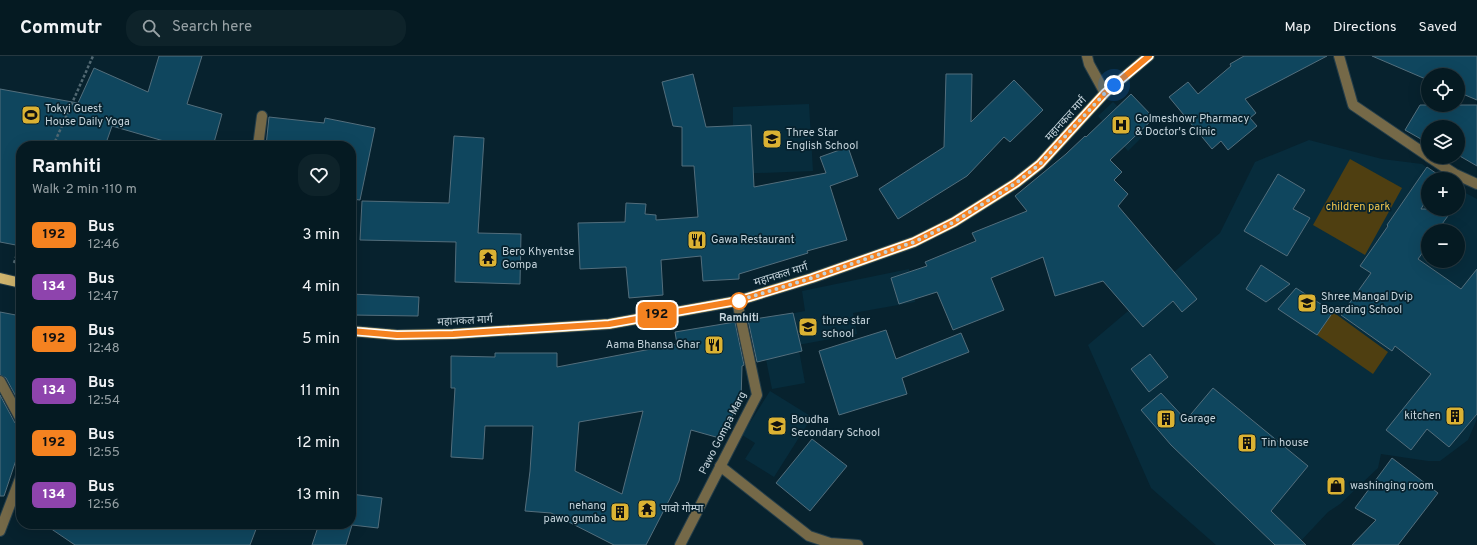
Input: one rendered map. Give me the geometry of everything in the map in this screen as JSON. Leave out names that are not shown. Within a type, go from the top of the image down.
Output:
[{"type":"main road","name":"महानकल मार्ग","points":[[356,331],[397,335],[453,334],[609,324],[737,301],[812,278],[914,242],[954,222],[1016,183],[1040,164],[1105,93],[1149,56]]},
{"type":"main road","points":[[0,278],[16,282]]},
{"type":"street","points":[[1087,56],[1089,64],[1105,93]]},
{"type":"street","points":[[1339,56],[1353,105],[1421,152]]},
{"type":"street","points":[[259,141],[262,116]]},
{"type":"street","points":[[1440,164],[1455,174],[1477,184]]},
{"type":"street","name":"Pawo Gompa Marg","points":[[680,545],[757,394],[737,301]]},
{"type":"street","points":[[0,381],[16,411]]},
{"type":"street","points":[[720,466],[809,536],[830,543],[858,545]]},
{"type":"street","points":[[0,531],[16,489]]},
{"type":"path","points":[[55,141],[92,56]]},
{"type":"shaded area","name":"Golmeshowr Pharmacy & Doctor's Clinic","points":[[1113,102],[1146,133],[1128,151],[1098,116]]},
{"type":"shaded area","name":"Three Star English School","points":[[809,104],[813,171],[733,174],[733,107]]},
{"type":"shaded area","name":"Shree Mangal Dvip Boarding School","points":[[1309,140],[1382,159],[1422,164],[1434,172],[1421,172],[1421,216],[1465,216],[1465,193],[1477,199],[1477,419],[1468,440],[1440,461],[1428,461],[1381,454],[1378,468],[1340,504],[1328,512],[1297,545],[1216,545],[1151,488],[1088,345],[1220,233],[1255,162]]},
{"type":"shaded area","name":"three star school","points":[[909,269],[915,302],[853,313],[857,334],[798,345],[805,383],[772,389],[758,320],[805,311],[802,291]]},
{"type":"shaded area","name":"Boudha Secondary School","points":[[770,391],[812,417],[774,477],[745,459],[755,443],[742,435]]},
{"type":"green space","name":"children park","points":[[1350,159],[1402,188],[1365,255],[1313,225]]},
{"type":"green space","points":[[1333,312],[1388,352],[1373,374],[1317,335]]},
{"type":"building","points":[[159,56],[202,56],[187,104],[222,114],[214,141],[164,141],[112,126],[107,141],[16,141],[16,245],[0,242],[0,89],[78,103],[94,68],[148,92]]},
{"type":"building","points":[[1244,56],[1327,56],[1245,99],[1256,113],[1250,118],[1257,126],[1228,150],[1221,141],[1212,149],[1169,97],[1188,82],[1198,94],[1231,66],[1230,64]]},
{"type":"building","points":[[1372,56],[1477,56],[1477,100],[1465,95],[1465,68],[1421,68],[1421,77]]},
{"type":"building","points":[[693,74],[706,127],[751,125],[754,187],[826,173],[820,157],[848,147],[858,176],[830,186],[847,240],[807,251],[808,253],[739,274],[739,279],[703,281],[701,256],[661,260],[663,295],[629,298],[626,267],[580,269],[578,223],[625,222],[626,203],[646,204],[645,214],[656,215],[656,220],[698,217],[694,166],[682,166],[682,127],[673,126],[662,82]]},
{"type":"building","points":[[946,74],[972,74],[971,122],[1014,80],[1043,110],[1010,142],[1004,137],[967,176],[898,219],[879,189],[944,147]]},
{"type":"building","points":[[1131,94],[1154,118],[1110,160],[1122,172],[1114,180],[1128,194],[1118,206],[1197,299],[1182,312],[1173,301],[1143,327],[1103,281],[1055,296],[1043,257],[991,278],[1004,310],[953,330],[937,292],[899,304],[891,278],[927,266],[925,262],[976,241],[972,233],[1027,211],[1015,196],[1066,154],[1085,136],[1086,137]]},
{"type":"building","points":[[1420,105],[1421,112],[1465,112],[1465,105],[1477,105],[1477,166],[1465,159],[1465,120],[1421,120],[1421,139],[1405,130]]},
{"type":"building","points":[[269,117],[324,123],[325,118],[375,128],[360,200],[356,200],[356,141],[267,141]]},
{"type":"building","points":[[454,136],[484,138],[478,233],[521,234],[520,284],[455,282],[456,242],[360,240],[362,201],[449,203]]},
{"type":"building","points":[[1427,167],[1434,172],[1424,172]]},
{"type":"building","points":[[1278,174],[1305,190],[1293,209],[1310,218],[1287,256],[1244,231]]},
{"type":"building","points":[[1421,176],[1421,216],[1448,216],[1442,224],[1421,224],[1421,255],[1418,259],[1421,261],[1421,268],[1431,268],[1461,289],[1477,269],[1477,414],[1449,447],[1427,429],[1411,450],[1386,430],[1431,374],[1395,346],[1392,351],[1341,315],[1371,273],[1360,266],[1388,226],[1387,225]]},
{"type":"building","points":[[1261,265],[1290,284],[1266,302],[1246,289]]},
{"type":"building","points":[[1296,288],[1333,312],[1317,335],[1278,309]]},
{"type":"building","points":[[356,294],[419,297],[418,316],[356,315]]},
{"type":"building","points":[[0,312],[16,315],[16,397],[6,378],[0,375]]},
{"type":"building","points":[[793,313],[802,351],[757,362],[748,320]]},
{"type":"building","points":[[735,322],[744,365],[742,366],[741,401],[738,401],[723,439],[691,430],[679,481],[646,545],[614,545],[551,513],[525,511],[530,471],[533,426],[485,426],[483,459],[451,457],[455,388],[451,388],[451,356],[495,357],[495,353],[557,353],[557,367],[677,344],[675,332]],"holes":[[[643,411],[622,494],[575,471],[579,422]]]},
{"type":"building","points":[[886,330],[896,359],[961,333],[969,352],[902,378],[907,394],[839,415],[819,351]]},
{"type":"building","points":[[1150,354],[1168,377],[1149,392],[1131,369]]},
{"type":"building","points":[[1213,388],[1308,466],[1271,511],[1306,545],[1275,545],[1171,445],[1141,410],[1161,393],[1186,420]]},
{"type":"building","points":[[0,395],[16,424],[16,460],[4,496],[0,496]]},
{"type":"building","points":[[812,439],[847,466],[810,511],[776,483]]},
{"type":"building","points":[[1392,458],[1438,493],[1398,545],[1352,545],[1376,520],[1355,508]]},
{"type":"building","points":[[356,495],[382,498],[378,528],[356,525]]},
{"type":"building","points":[[51,529],[256,529],[250,545],[75,545]]},
{"type":"building","points":[[317,529],[351,529],[346,545],[312,545]]},
{"type":"bus line","name":"192","points":[[356,331],[397,335],[453,334],[609,324],[737,301],[812,278],[914,242],[954,222],[1016,183],[1040,164],[1105,93],[1149,56]]},
{"type":"place","name":"Tokyi Guest House Daily Yoga","points":[[31,115]]},
{"type":"place","name":"Golmeshowr Pharmacy & Doctor's Clinic","points":[[1121,125]]},
{"type":"place","name":"Three Star English School","points":[[772,139]]},
{"type":"place","name":"Gawa Restaurant","points":[[697,240]]},
{"type":"place","name":"Bero Khyentse Gompa","points":[[488,258]]},
{"type":"place","name":"Ramhiti","points":[[739,301]]},
{"type":"place","name":"Shree Mangal Dvip Boarding School","points":[[1307,303]]},
{"type":"place","name":"three star school","points":[[808,327]]},
{"type":"place","name":"Aama Bhansa Ghar","points":[[714,345]]},
{"type":"place","name":"kitchen","points":[[1455,416]]},
{"type":"place","name":"Garage","points":[[1166,419]]},
{"type":"place","name":"Boudha Secondary School","points":[[777,426]]},
{"type":"place","name":"Tin house","points":[[1247,443]]},
{"type":"place","name":"washinging room","points":[[1336,486]]},
{"type":"place","name":"पावो गोम्पा","points":[[647,509]]},
{"type":"place","name":"nehang pawo gumba","points":[[620,512]]},
{"type":"route","points":[[739,301],[737,301],[812,278],[914,242],[954,222],[1016,183],[1040,164],[1114,85]]}]
